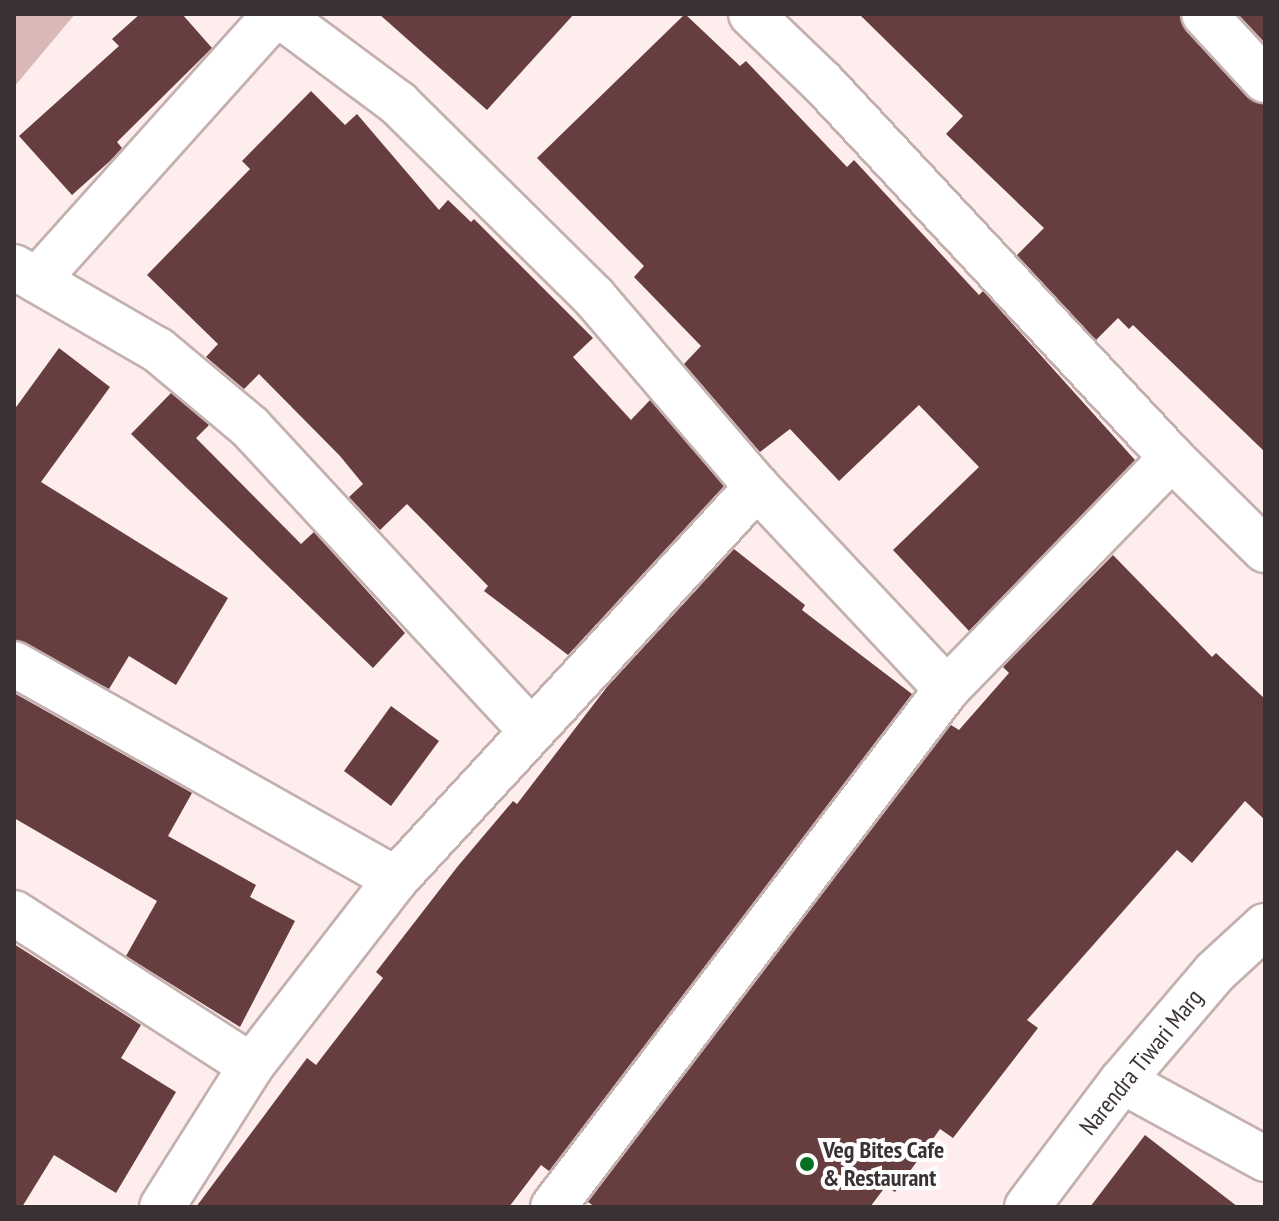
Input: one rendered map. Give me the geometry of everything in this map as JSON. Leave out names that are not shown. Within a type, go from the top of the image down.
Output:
[{"type":"street","points":[[531,730],[250,427],[158,350],[26,274],[277,14],[399,104],[594,297],[757,487],[947,689]]},
{"type":"street","points":[[751,14],[822,82],[1172,458],[1265,550]]},
{"type":"street","points":[[1204,14],[1265,80]]},
{"type":"street","points":[[553,1207],[947,689],[1172,458]]},
{"type":"street","points":[[162,1207],[251,1066],[396,879],[491,781],[531,730],[757,487]]},
{"type":"street","points":[[14,664],[396,879]]},
{"type":"street","points":[[14,913],[251,1066]]},
{"type":"street","name":"Narendra Tiwari Marg","points":[[1027,1207],[1122,1081],[1215,972],[1265,926]]},
{"type":"street","points":[[1122,1081],[1265,1159]]},
{"type":"shaded area","points":[[14,14],[75,14],[14,87]]},
{"type":"building","points":[[140,14],[182,14],[212,48],[117,142],[122,148],[110,161],[72,195],[19,136],[119,46],[112,39]]},
{"type":"building","points":[[379,14],[574,14],[487,110]]},
{"type":"building","points":[[685,14],[740,66],[746,61],[847,167],[854,160],[979,295],[983,291],[1135,460],[969,631],[893,550],[979,467],[919,405],[839,481],[790,429],[760,452],[684,364],[701,346],[634,277],[644,266],[537,158]]},
{"type":"building","points":[[859,14],[1180,14],[1186,31],[1247,97],[1265,104],[1265,452],[1133,325],[1129,329],[1118,318],[1096,340],[1017,255],[1044,228],[946,134],[963,116]]},
{"type":"building","points":[[1238,14],[1265,14],[1265,43]]},
{"type":"building","points":[[311,91],[345,125],[357,114],[439,210],[448,200],[471,222],[474,219],[593,338],[573,357],[631,420],[650,400],[724,486],[568,655],[484,591],[488,586],[407,504],[380,530],[349,497],[363,484],[340,456],[259,374],[244,389],[206,357],[218,344],[147,275],[250,169],[242,161]]},
{"type":"building","points":[[59,348],[110,387],[41,482],[228,598],[176,685],[129,656],[109,689],[14,639],[14,410]]},
{"type":"building","points":[[171,393],[209,425],[196,438],[301,544],[314,532],[405,633],[373,668],[131,434]]},
{"type":"building","points":[[734,549],[805,605],[802,610],[912,694],[549,1171],[541,1165],[509,1207],[196,1207],[307,1058],[316,1065],[383,978],[376,972],[458,866],[513,801],[517,804],[607,687]]},
{"type":"building","points":[[1113,555],[1212,657],[1216,653],[1265,699],[1265,820],[1245,801],[1192,863],[1177,850],[1027,1020],[1038,1028],[953,1138],[940,1129],[895,1192],[886,1186],[870,1207],[595,1207],[588,1202],[951,725],[959,730],[1009,673],[1003,667]]},
{"type":"building","points":[[14,693],[192,793],[168,836],[256,885],[250,897],[295,921],[240,1027],[126,956],[157,901],[14,818]]},
{"type":"building","points":[[391,706],[439,741],[391,806],[344,771]]},
{"type":"building","points":[[14,944],[141,1025],[121,1058],[176,1092],[116,1193],[54,1155],[22,1207],[14,1207]]},
{"type":"building","points":[[1145,1135],[1238,1207],[1090,1207]]},
{"type":"place","name":"Veg Bites Cafe & Restaurant","points":[[807,1164]]}]
